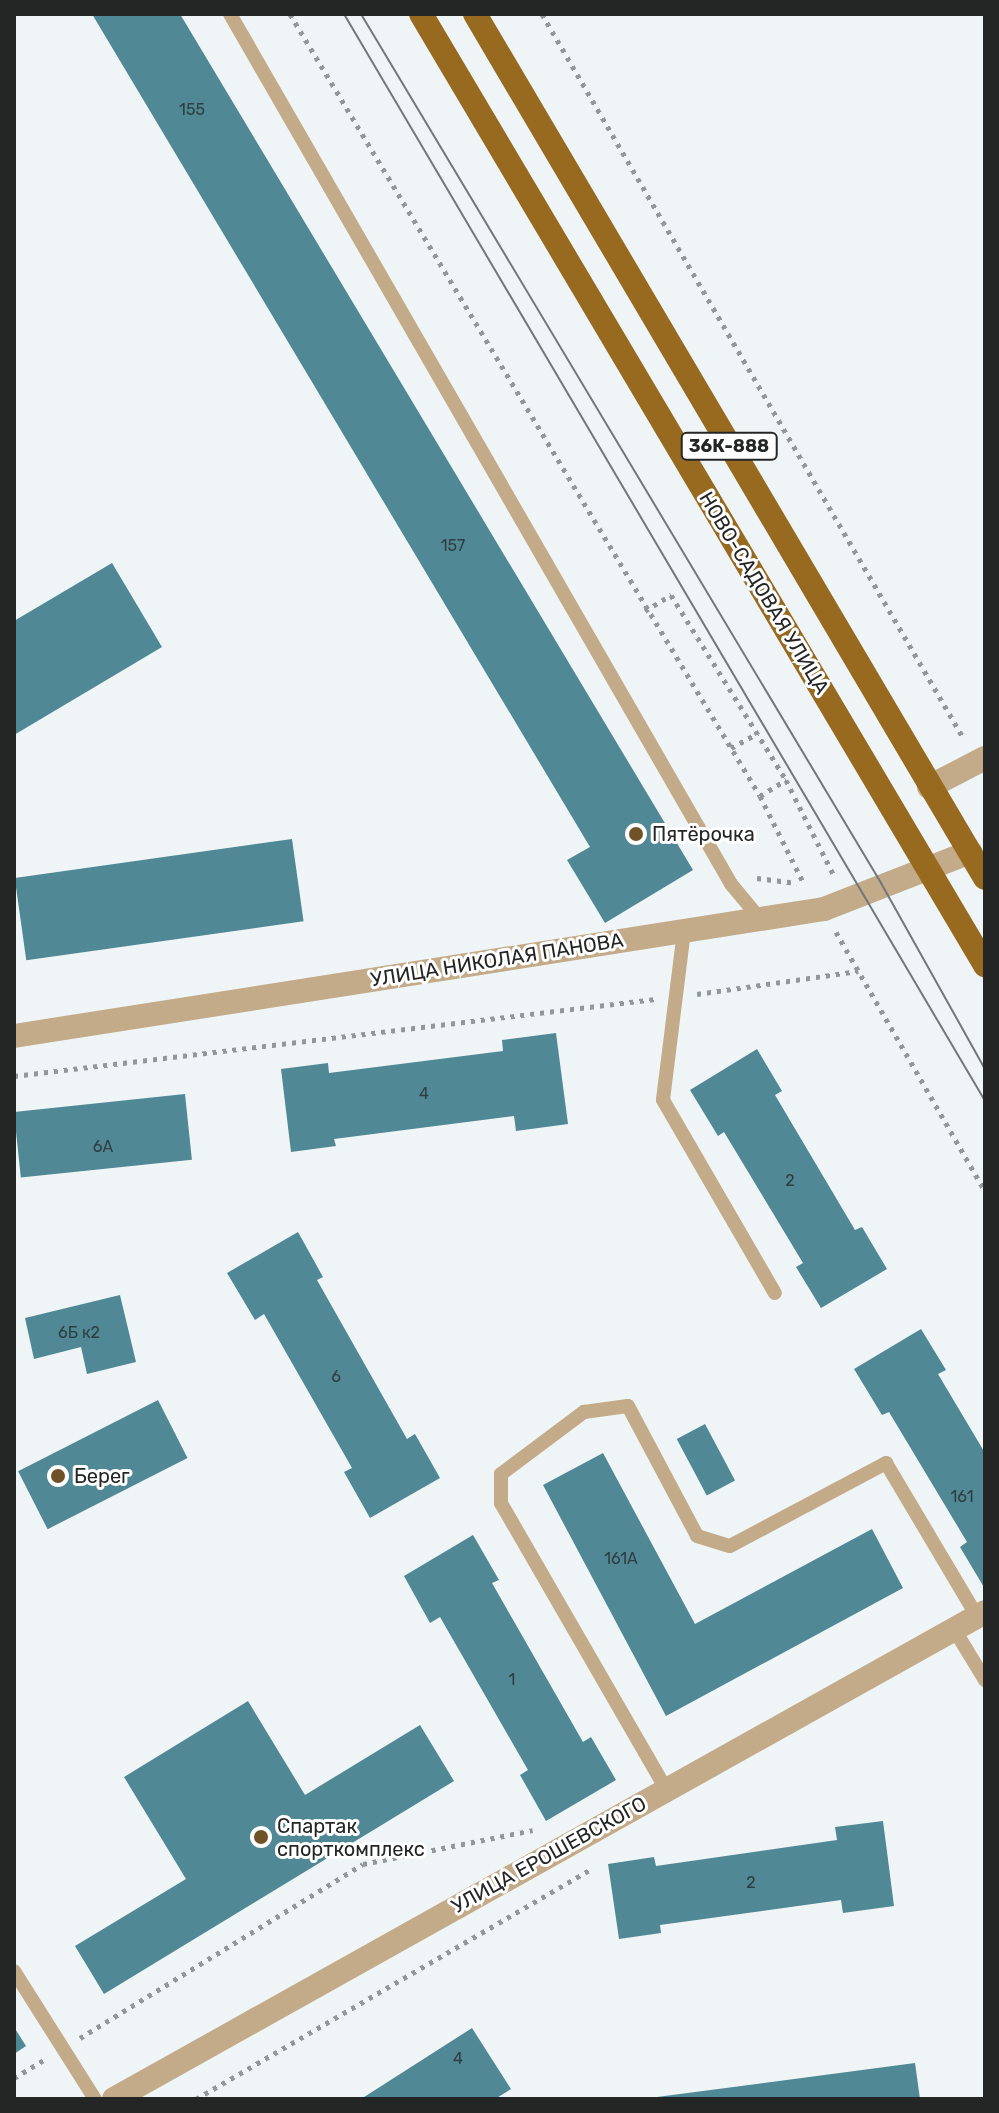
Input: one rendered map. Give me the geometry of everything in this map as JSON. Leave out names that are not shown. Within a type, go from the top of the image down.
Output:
[{"type":"main road","name":"НОВО-САДОВАЯ УЛИЦА","points":[[421,14],[985,965]]},
{"type":"main road","name":"36К-888","points":[[475,14],[985,878]]},
{"type":"street","points":[[929,787],[980,760]]},
{"type":"street","name":"УЛИЦА НИКОЛАЯ ПАНОВА","points":[[14,1036],[762,921],[824,909],[970,852]]},
{"type":"street","name":"УЛИЦА ЕРОШЕВСКОГО","points":[[114,2099],[981,1614]]},
{"type":"lane","points":[[230,14],[731,884],[762,921]]},
{"type":"lane","points":[[684,931],[663,1100],[775,1293]]},
{"type":"lane","points":[[666,1789],[501,1503],[501,1474],[584,1412],[628,1406],[697,1536],[730,1546],[886,1463],[981,1614]]},
{"type":"lane","points":[[954,1629],[985,1680]]},
{"type":"lane","points":[[14,1971],[95,2099]]},
{"type":"path","points":[[290,14],[645,611],[671,595],[786,780],[835,876],[805,884],[768,875],[731,884]]},
{"type":"path","points":[[542,14],[980,760]]},
{"type":"path","points":[[731,748],[758,733]]},
{"type":"path","points":[[760,796],[786,780]]},
{"type":"path","points":[[14,1076],[678,996],[858,971]]},
{"type":"path","points":[[14,2078],[363,1864],[550,1826]]},
{"type":"building","points":[[92,14],[180,14],[693,870],[605,923],[567,860],[590,847]]},
{"type":"building","points":[[112,563],[162,647],[14,735],[14,621]]},
{"type":"building","points":[[292,839],[304,921],[26,960],[15,878]]},
{"type":"building","points":[[556,1033],[568,1124],[516,1131],[514,1116],[334,1139],[336,1146],[291,1152],[281,1069],[328,1063],[329,1073],[503,1051],[502,1040]]},
{"type":"building","points":[[757,1049],[782,1091],[775,1095],[855,1230],[862,1227],[887,1269],[821,1308],[796,1267],[803,1263],[724,1132],[718,1136],[690,1090]]},
{"type":"building","points":[[185,1094],[192,1160],[21,1178],[14,1112]]},
{"type":"building","points":[[298,1232],[323,1277],[317,1280],[407,1439],[415,1434],[440,1478],[370,1518],[344,1472],[352,1468],[264,1314],[255,1320],[227,1273]]},
{"type":"building","points":[[120,1295],[136,1362],[87,1374],[81,1347],[34,1359],[25,1318]]},
{"type":"building","points":[[921,1329],[946,1370],[938,1374],[985,1453],[985,1589],[960,1547],[967,1542],[889,1412],[882,1415],[854,1369]]},
{"type":"building","points":[[158,1400],[188,1458],[48,1529],[18,1471]]},
{"type":"building","points":[[705,1424],[735,1481],[707,1496],[677,1439]]},
{"type":"building","points":[[603,1453],[695,1624],[872,1529],[903,1588],[666,1716],[543,1485]]},
{"type":"building","points":[[473,1535],[499,1580],[492,1583],[583,1742],[591,1737],[616,1780],[546,1821],[520,1775],[528,1770],[440,1617],[430,1623],[404,1576]]},
{"type":"building","name":"Спартак спорткомплекс","points":[[248,1701],[305,1795],[420,1725],[454,1781],[104,1994],[75,1946],[186,1879],[124,1777]]},
{"type":"building","points":[[883,1821],[894,1906],[843,1913],[841,1900],[660,1925],[661,1933],[619,1939],[608,1864],[654,1857],[656,1866],[837,1840],[835,1827]]},
{"type":"building","points":[[14,2027],[26,2046],[14,2054]]},
{"type":"building","points":[[472,2028],[511,2089],[495,2099],[361,2099]]},
{"type":"building","points":[[915,2063],[920,2099],[657,2099],[657,2097]]},
{"type":"tram line","points":[[344,14],[985,1101]]},
{"type":"tram line","points":[[361,14],[881,883],[985,1069]]},
{"type":"place","name":"Пятёрочка","points":[[636,834]]},
{"type":"place","name":"Берег","points":[[58,1476]]},
{"type":"place","name":"Спартак спорткомплекс","points":[[261,1837]]}]
